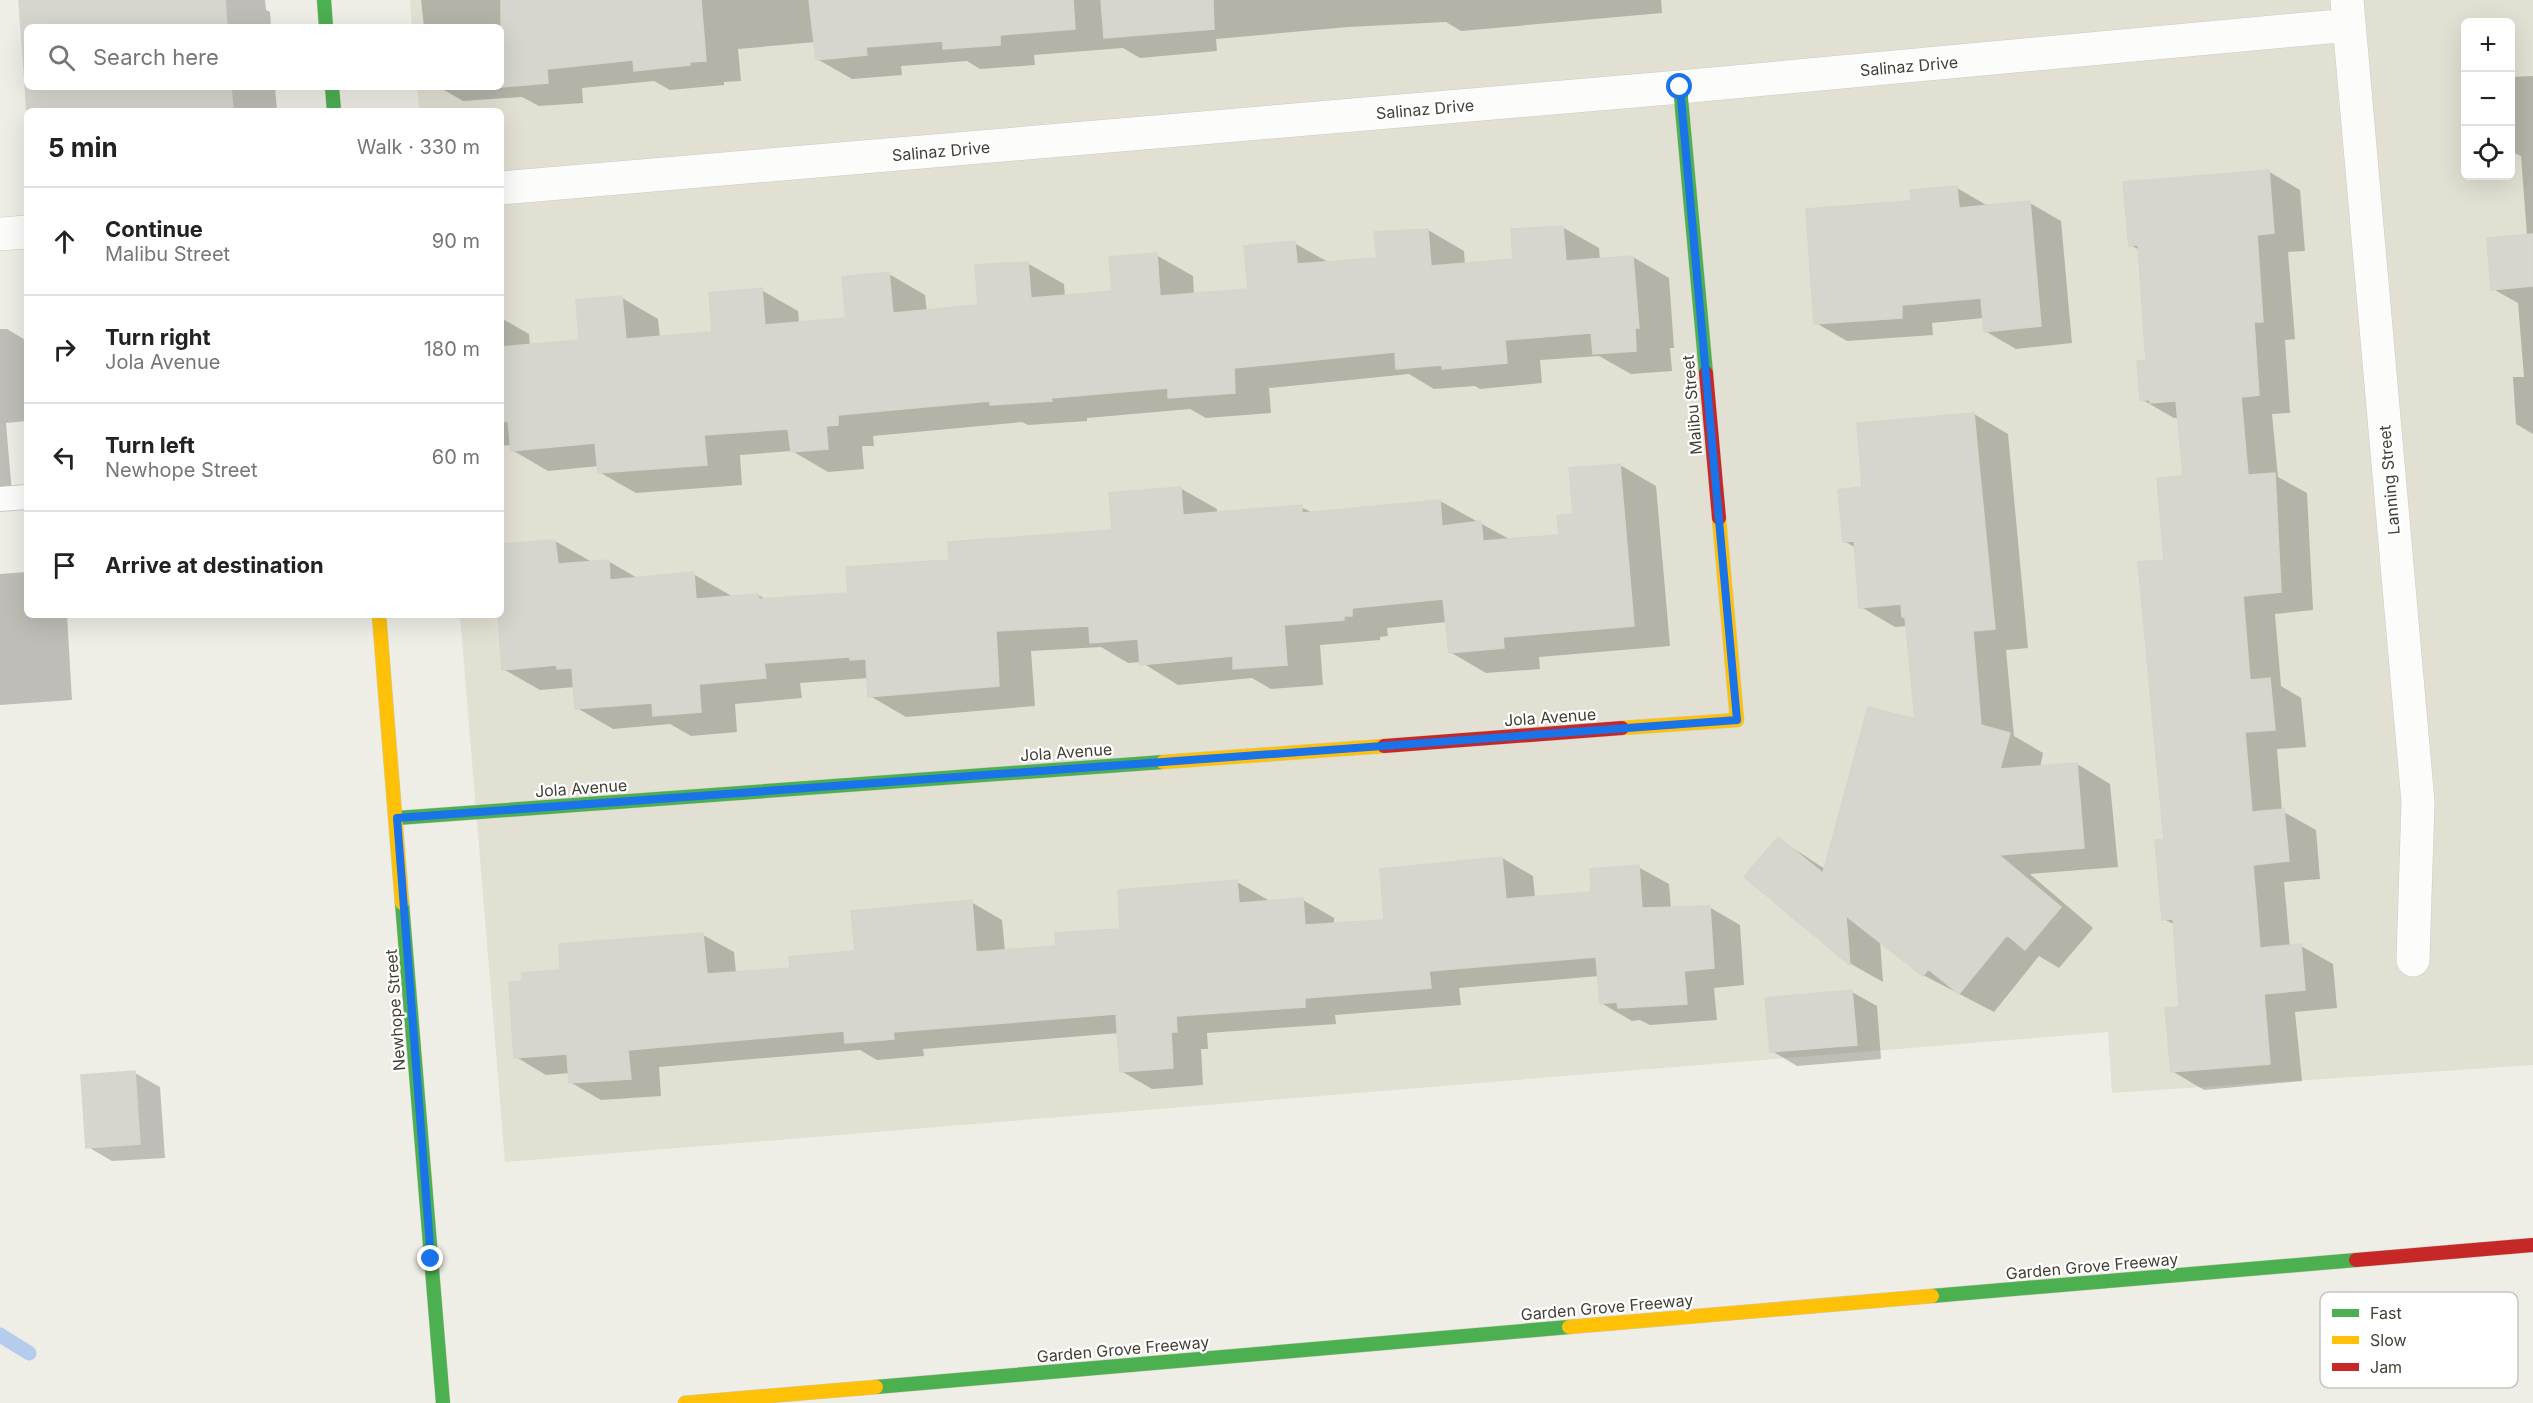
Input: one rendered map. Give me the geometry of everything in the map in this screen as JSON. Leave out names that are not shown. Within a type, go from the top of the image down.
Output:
[{"type":"main road","points":[[324,0],[326,24]]},
{"type":"main road","name":"Malibu Street","points":[[1680,87],[1737,720]]},
{"type":"main road","points":[[332,90],[334,108]]},
{"type":"main road","name":"Newhope Street","points":[[379,618],[443,1403]]},
{"type":"main road","name":"Jola Avenue","points":[[397,818],[1737,720]]},
{"type":"main road","name":"Garden Grove Freeway","points":[[685,1403],[2533,1245]]},
{"type":"street","name":"Salinaz Drive","points":[[504,188],[1680,87],[2348,13]]},
{"type":"street","name":"Lanning Street","points":[[2348,13],[2418,802],[2413,960]]},
{"type":"street","points":[[0,234],[24,231]]},
{"type":"lane","points":[[0,499],[24,497]]},
{"type":"shaded area","points":[[410,0],[2533,0],[2533,1065],[2112,1093],[2108,1032],[505,1162],[460,618],[504,618],[504,108],[419,108],[417,90],[504,90],[504,24],[412,24]]},
{"type":"building","points":[[19,0],[225,0],[227,24],[24,24],[24,69]]},
{"type":"building","points":[[501,0],[701,0],[706,61],[634,71],[633,60],[547,69],[548,83],[504,87],[504,24],[501,24]]},
{"type":"building","points":[[809,0],[1073,0],[1075,29],[1000,35],[1000,45],[943,49],[943,41],[866,47],[867,55],[816,60]]},
{"type":"building","points":[[1101,0],[1213,0],[1214,29],[1104,38]]},
{"type":"building","points":[[25,90],[231,90],[233,108],[27,108]]},
{"type":"building","points":[[2269,170],[2274,233],[2257,235],[2263,322],[2254,322],[2259,395],[2241,397],[2248,475],[2275,473],[2281,592],[2243,596],[2250,680],[2270,678],[2275,730],[2245,732],[2252,812],[2284,809],[2289,861],[2253,865],[2260,948],[2301,944],[2305,990],[2264,994],[2270,1064],[2171,1072],[2165,1008],[2179,1007],[2173,919],[2162,920],[2155,840],[2164,840],[2138,562],[2164,560],[2157,478],[2183,476],[2176,401],[2150,403],[2150,400],[2140,400],[2137,361],[2146,361],[2138,245],[2129,246],[2123,182]]},
{"type":"building","points":[[1957,186],[1959,208],[2030,201],[2041,326],[1984,332],[1981,298],[1902,305],[1902,318],[1814,324],[1806,209],[1911,201],[1910,190]]},
{"type":"building","points":[[1563,226],[1566,261],[1633,256],[1639,328],[1635,328],[1636,351],[1593,354],[1591,333],[1505,340],[1507,363],[1442,369],[1442,365],[1396,369],[1395,352],[1234,368],[1235,393],[1168,398],[1168,388],[1051,398],[1052,401],[990,405],[990,401],[838,415],[838,425],[826,426],[828,449],[791,452],[788,429],[704,435],[707,465],[598,473],[595,443],[511,451],[508,421],[504,422],[504,347],[579,340],[576,300],[622,296],[626,339],[712,332],[709,293],[762,288],[765,325],[846,318],[842,277],[889,272],[893,313],[978,305],[975,265],[1028,262],[1031,298],[1112,291],[1109,257],[1157,253],[1160,296],[1248,289],[1244,246],[1295,241],[1297,264],[1377,258],[1374,232],[1428,229],[1431,266],[1513,259],[1511,229]]},
{"type":"building","points":[[2533,234],[2533,286],[2491,290],[2487,238]]},
{"type":"building","points":[[1974,413],[1995,629],[1973,631],[1981,725],[2010,733],[2000,769],[2077,763],[2084,848],[1999,855],[2061,907],[2025,950],[2007,935],[1959,994],[1928,969],[1923,976],[1846,916],[1850,965],[1744,877],[1778,837],[1823,873],[1868,707],[1915,719],[1905,617],[1902,617],[1901,604],[1859,608],[1854,541],[1843,542],[1838,490],[1862,487],[1857,423]]},
{"type":"building","points":[[1620,464],[1634,626],[1503,637],[1504,648],[1449,653],[1443,599],[1352,608],[1352,616],[1344,616],[1344,620],[1284,625],[1287,665],[1233,669],[1233,656],[1140,665],[1138,639],[1090,643],[1089,626],[996,631],[999,686],[868,697],[866,659],[850,660],[850,657],[764,663],[766,678],[699,684],[701,712],[653,716],[652,703],[575,709],[572,668],[557,669],[557,665],[502,670],[498,618],[504,618],[504,544],[555,540],[558,564],[609,560],[610,580],[694,572],[696,599],[758,594],[759,599],[848,593],[846,567],[949,560],[948,542],[1112,530],[1109,493],[1181,487],[1183,515],[1302,505],[1302,513],[1440,500],[1442,526],[1481,521],[1483,541],[1559,535],[1557,516],[1573,514],[1569,468]]},
{"type":"building","points":[[1502,857],[1506,899],[1591,892],[1590,869],[1639,865],[1642,908],[1710,906],[1714,968],[1684,971],[1687,1004],[1618,1008],[1617,1002],[1600,1004],[1596,957],[1429,971],[1431,988],[1305,998],[1305,1007],[1176,1016],[1177,1032],[1171,1032],[1173,1068],[1120,1072],[1116,1014],[893,1032],[894,1039],[845,1043],[844,1031],[628,1050],[631,1079],[569,1083],[567,1054],[514,1058],[509,982],[522,981],[522,973],[560,970],[559,944],[703,933],[707,974],[790,968],[789,957],[855,951],[851,911],[972,900],[976,952],[1056,946],[1055,933],[1120,929],[1118,890],[1237,880],[1239,903],[1303,898],[1305,925],[1384,920],[1380,869]]},
{"type":"building","points":[[1852,990],[1857,1045],[1770,1052],[1765,998]]},
{"type":"building","points":[[135,1071],[140,1144],[86,1148],[81,1075]]},
{"type":"waterway","points":[[0,1335],[29,1353]]},
{"type":"traffic: fast","points":[[324,0],[326,24]]},
{"type":"traffic: fast","points":[[1680,87],[1706,373]]},
{"type":"traffic: fast","points":[[332,90],[334,108]]},
{"type":"traffic: fast","points":[[397,818],[1163,762]]},
{"type":"traffic: fast","points":[[402,903],[443,1403]]},
{"type":"traffic: fast","points":[[1932,1296],[2356,1260]]},
{"type":"traffic: fast","points":[[876,1387],[1569,1327]]},
{"type":"traffic: slow","points":[[1622,728],[1737,720],[1719,518]]},
{"type":"traffic: slow","points":[[379,618],[402,903]]},
{"type":"traffic: slow","points":[[1163,762],[1384,746]]},
{"type":"traffic: slow","points":[[1569,1327],[1932,1296]]},
{"type":"traffic: slow","points":[[685,1403],[876,1387]]},
{"type":"traffic: jam","points":[[1706,373],[1719,518]]},
{"type":"traffic: jam","points":[[1384,746],[1622,728]]},
{"type":"traffic: jam","points":[[2356,1260],[2533,1245]]},
{"type":"route","points":[[431,1259],[397,818],[1737,720],[1680,87]]}]
